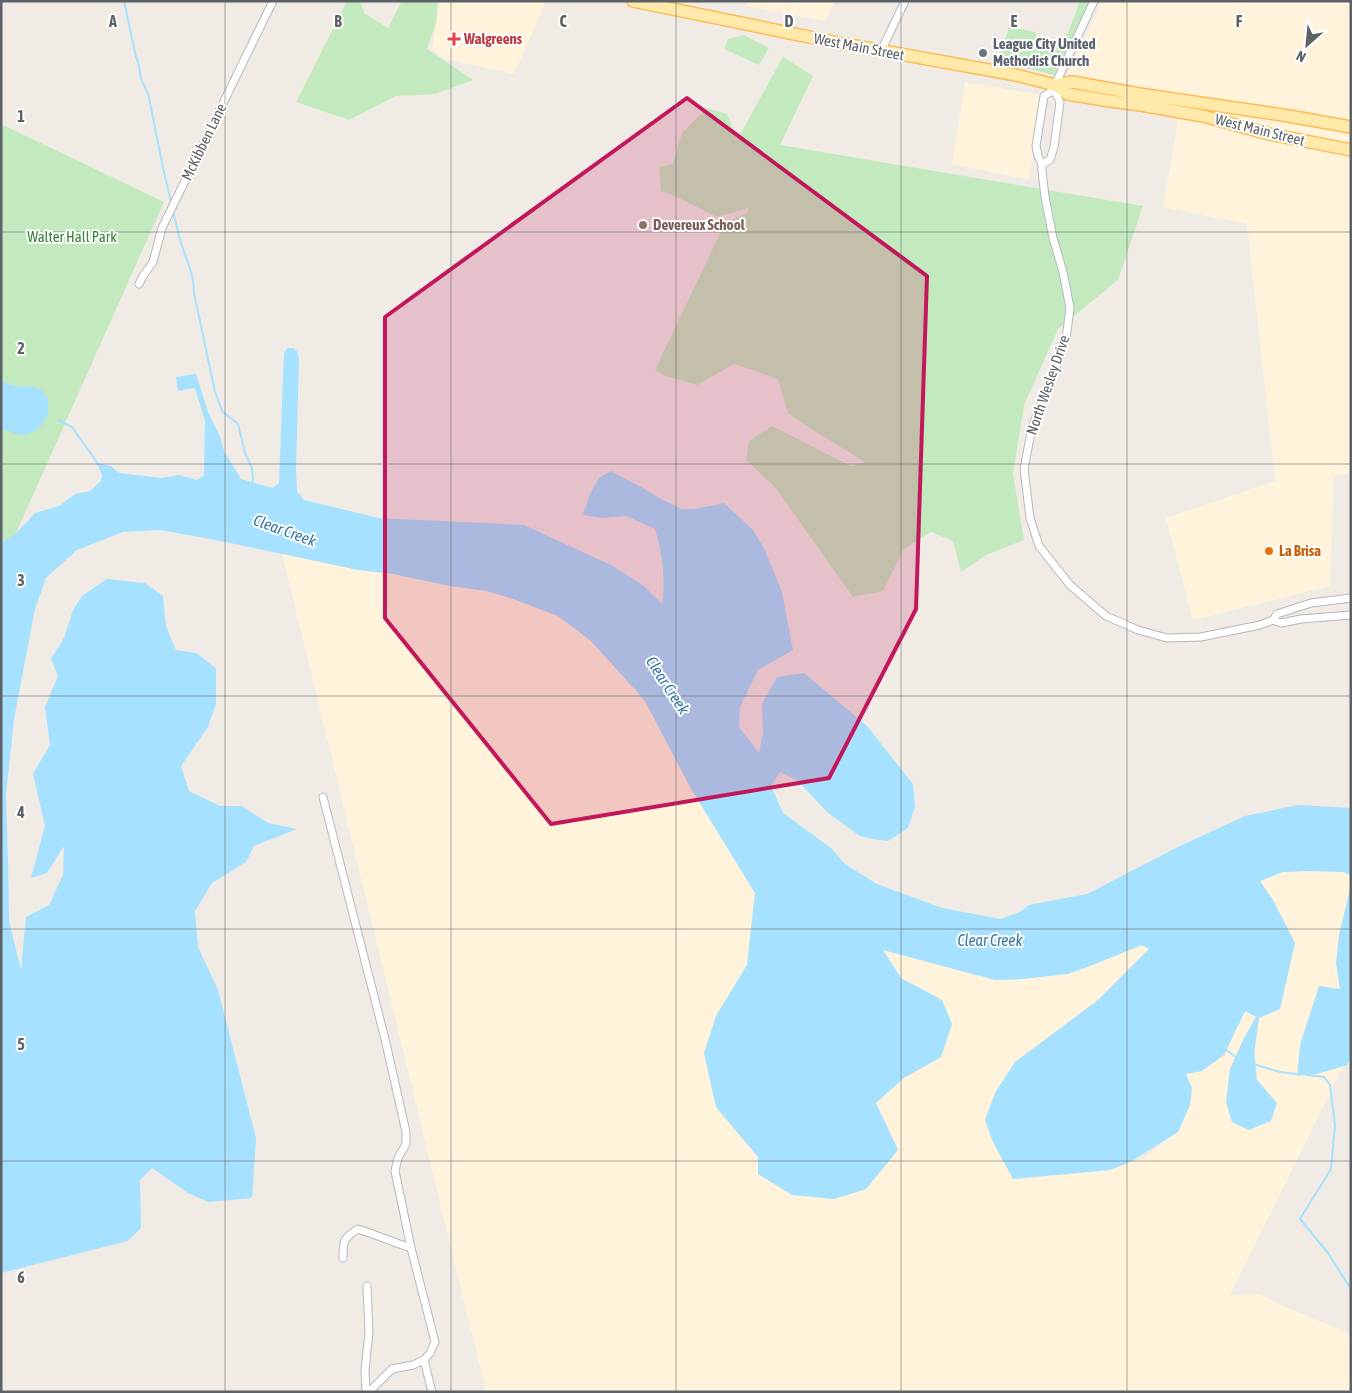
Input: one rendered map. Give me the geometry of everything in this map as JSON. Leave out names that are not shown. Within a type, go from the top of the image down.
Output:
[{"type":"main road","name":"West Main Street","points":[[633,1],[1016,76],[1068,94],[1203,116],[1270,134],[1350,150]]},
{"type":"main road","name":"West Main Street","points":[[1054,88],[1072,82],[1350,126]]},
{"type":"street","name":"McKibben Lane","points":[[139,284],[153,262],[162,228],[273,1]]},
{"type":"street","points":[[881,51],[905,1]]},
{"type":"street","name":"North Wesley Drive","points":[[1094,1],[1054,88],[1044,96],[1037,136],[1036,146],[1042,164],[1044,197],[1070,308],[1066,339],[1032,427],[1024,469],[1030,518],[1039,546],[1070,585],[1106,616],[1138,630],[1167,638],[1201,637],[1260,625],[1273,620],[1277,614],[1311,603],[1351,598]]},
{"type":"street","points":[[1042,164],[1050,160],[1054,147],[1060,102],[1054,88]]},
{"type":"street","name":"North Wesley Drive","points":[[1273,620],[1281,623],[1309,618],[1351,615]]},
{"type":"street","points":[[323,797],[385,1040],[406,1132],[406,1144],[398,1158],[395,1171],[411,1248],[435,1342],[430,1354],[424,1360],[413,1365],[392,1369],[367,1392]]},
{"type":"street","points":[[343,1258],[343,1243],[349,1234],[358,1230],[411,1248]]},
{"type":"street","points":[[367,1286],[368,1332],[365,1370],[367,1392]]},
{"type":"street","points":[[424,1360],[432,1392]]},
{"type":"highlighted area","points":[[687,98],[927,276],[916,609],[829,778],[551,824],[385,618],[385,317]]},
{"type":"shaded area","points":[[440,1],[546,1],[514,74],[446,59],[432,50]]},
{"type":"shaded area","points":[[747,1],[835,1],[825,21],[745,6]]},
{"type":"shaded area","points":[[1103,1],[1351,1],[1351,473],[1334,476],[1330,586],[1193,620],[1166,518],[1275,481],[1247,224],[1163,207],[1177,125],[1176,92],[1067,74]]},
{"type":"shaded area","points":[[965,82],[1041,95],[1029,180],[952,164]]},
{"type":"shaded area","points":[[282,553],[345,567],[487,591],[522,601],[558,616],[591,641],[639,694],[646,703],[690,787],[755,893],[747,965],[716,1016],[716,1107],[792,1195],[834,1199],[898,1150],[876,1103],[904,1078],[941,1057],[943,1002],[901,978],[884,950],[995,980],[1068,974],[1142,945],[1149,949],[1098,1000],[1015,1062],[996,1091],[985,1120],[1110,1170],[1144,1158],[1178,1131],[1186,1074],[1202,1071],[1224,1055],[1245,1011],[1256,1017],[1230,1069],[1226,1102],[1232,1122],[1249,1130],[1277,1103],[1257,1080],[1255,1047],[1259,1017],[1280,1009],[1295,943],[1273,900],[1259,881],[1282,872],[1343,872],[1351,875],[1351,1050],[1229,1297],[1246,1293],[1261,1295],[1351,1334],[1351,1392],[486,1392]]},
{"type":"green space","points":[[347,1],[360,1],[364,13],[388,28],[402,1],[438,1],[436,22],[427,49],[473,80],[435,94],[396,96],[349,120],[296,102]]},
{"type":"green space","points":[[1080,1],[1091,1],[1054,75],[998,63],[1009,27],[1035,32],[1044,51],[1068,33]]},
{"type":"green space","points":[[744,35],[769,48],[759,65],[724,49],[728,39]]},
{"type":"green space","points":[[783,57],[813,76],[780,145],[1143,206],[1118,280],[1058,329],[1024,405],[1013,474],[1024,540],[986,555],[961,572],[953,541],[931,532],[904,549],[883,591],[853,597],[775,487],[746,460],[749,441],[772,426],[851,466],[865,462],[788,413],[778,379],[734,364],[697,385],[666,376],[655,370],[725,223],[747,213],[749,208],[717,217],[661,191],[659,167],[673,164],[682,133],[707,108],[727,114],[737,140]]},
{"type":"green space","name":"Walter Hall Park","points":[[1,124],[164,202],[16,533],[2,543],[1,546]]},
{"type":"water","name":"Clear Creek","points":[[287,348],[294,348],[298,353],[299,361],[296,470],[297,491],[304,500],[379,518],[524,525],[613,566],[644,586],[662,604],[663,566],[655,529],[626,516],[602,518],[583,515],[590,494],[599,478],[611,471],[682,509],[696,509],[724,503],[753,530],[765,550],[782,592],[793,650],[758,670],[740,707],[739,727],[759,753],[763,733],[762,704],[777,677],[804,673],[866,725],[913,784],[915,807],[908,828],[888,841],[860,836],[828,813],[798,781],[780,772],[771,786],[783,813],[831,848],[845,864],[877,884],[942,908],[1000,919],[1020,912],[1029,905],[1087,894],[1180,846],[1245,816],[1298,805],[1351,808],[1351,875],[1343,872],[1283,872],[1260,881],[1273,900],[1295,943],[1280,1009],[1259,1018],[1254,1053],[1257,1080],[1277,1103],[1271,1121],[1249,1130],[1232,1122],[1226,1102],[1230,1069],[1256,1017],[1245,1011],[1224,1055],[1202,1071],[1186,1074],[1192,1088],[1190,1105],[1178,1132],[1130,1162],[1110,1170],[1013,1179],[992,1140],[985,1120],[995,1093],[1015,1062],[1098,1000],[1149,949],[1142,945],[1068,974],[995,980],[883,950],[901,978],[942,1000],[952,1024],[941,1057],[904,1078],[876,1103],[898,1150],[866,1189],[834,1199],[792,1195],[758,1174],[758,1157],[716,1107],[704,1053],[716,1016],[747,965],[755,893],[690,787],[646,703],[591,641],[558,616],[487,591],[450,586],[393,574],[358,570],[160,530],[123,532],[77,550],[46,578],[35,609],[14,719],[6,795],[9,921],[21,970],[26,917],[49,905],[63,875],[64,846],[47,873],[31,878],[45,826],[33,774],[50,745],[45,707],[58,676],[51,659],[64,638],[73,610],[82,596],[107,579],[145,583],[163,596],[166,626],[176,650],[196,653],[216,668],[216,704],[208,727],[181,766],[189,791],[220,806],[242,806],[268,823],[297,829],[254,846],[246,862],[212,883],[195,911],[198,947],[218,990],[256,1138],[252,1198],[208,1202],[188,1193],[152,1168],[140,1180],[141,1228],[128,1241],[1,1273],[1,546],[35,513],[59,506],[75,494],[90,491],[101,481],[102,475],[97,463],[111,466],[119,473],[161,478],[179,475],[197,480],[204,475],[205,421],[196,391],[194,388],[178,391],[176,377],[196,374],[208,412],[220,436],[224,451],[241,479],[273,488],[279,483],[284,354]]},
{"type":"water","points":[[1,380],[15,386],[32,387],[42,391],[48,402],[48,409],[47,416],[40,427],[28,434],[21,435],[1,429]]},
{"type":"water","points":[[1351,885],[1351,1058],[1347,1065],[1317,1074],[1297,1076],[1300,1045],[1319,986],[1340,989],[1336,963],[1339,935]]},
{"type":"waterway","points":[[124,1],[141,78],[148,95],[171,202]]},
{"type":"waterway","points":[[173,212],[191,273],[215,392],[222,411],[238,424],[245,453],[252,468],[252,482]]},
{"type":"waterway","points":[[58,420],[72,427],[98,464]]},
{"type":"waterway","points":[[1225,1049],[1237,1058]]},
{"type":"waterway","points":[[1253,1064],[1280,1072],[1297,1074]]},
{"type":"waterway","points":[[1307,1075],[1324,1077],[1330,1085],[1335,1125],[1331,1169],[1300,1219],[1328,1253],[1351,1289]]},
{"type":"place","name":"Walgreens","points":[[454,39]]},
{"type":"place","name":"League City United Methodist Church","points":[[983,53]]},
{"type":"place","name":"Devereux School","points":[[643,225]]},
{"type":"place","name":"La Brisa","points":[[1269,551]]}]
